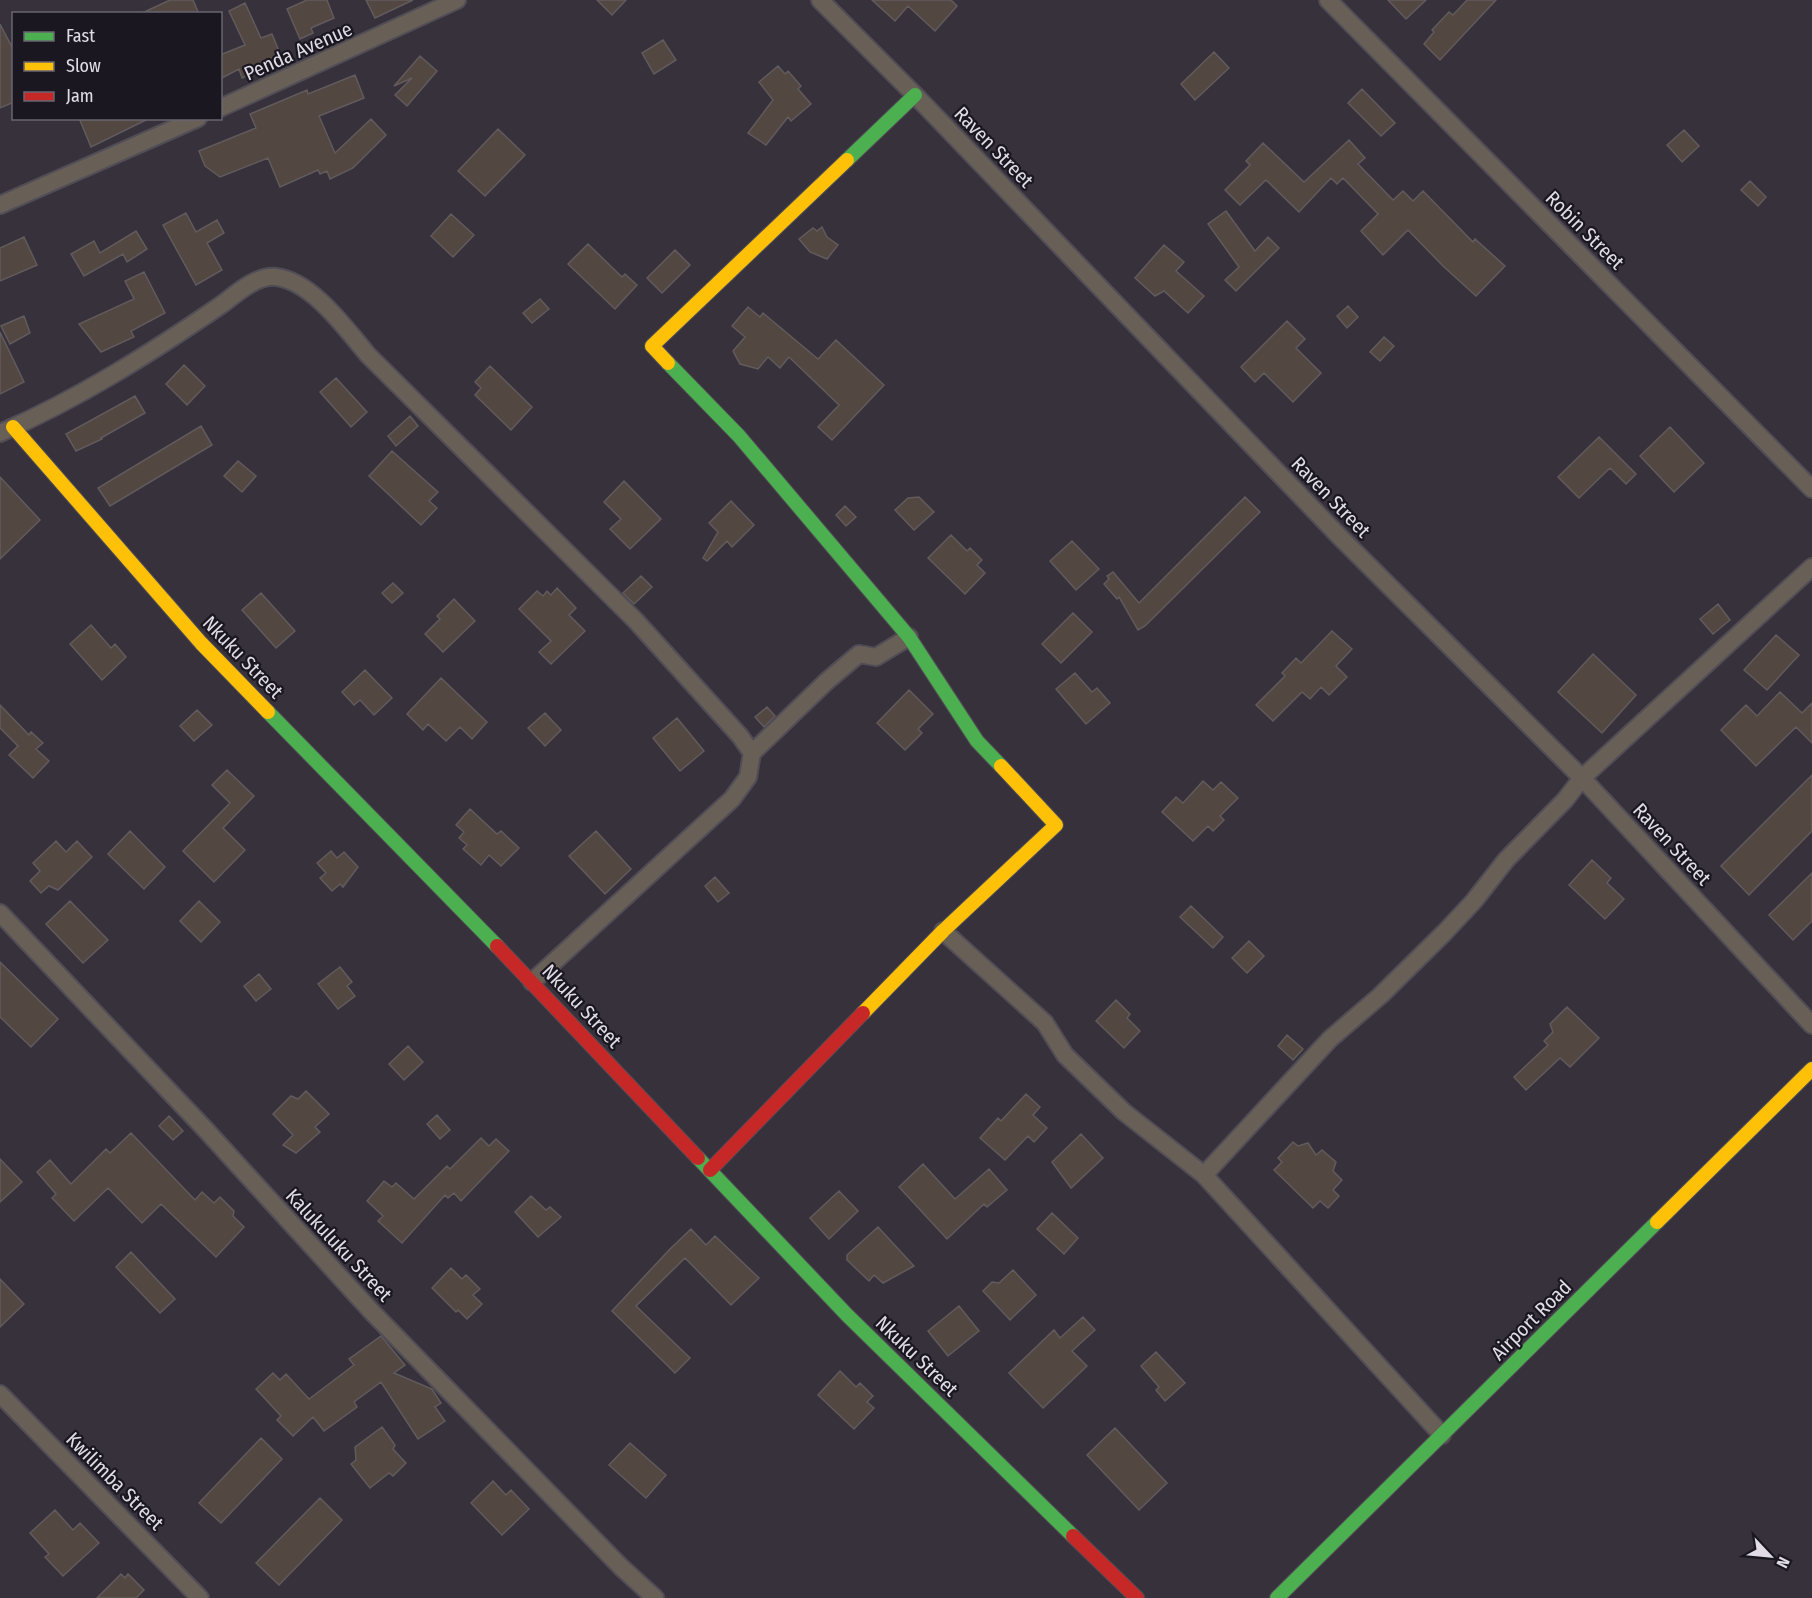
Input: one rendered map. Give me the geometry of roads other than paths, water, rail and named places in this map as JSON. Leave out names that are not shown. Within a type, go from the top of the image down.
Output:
[{"type":"street","name":"Penda Avenue","points":[[222,107],[457,0]]},
{"type":"street","name":"Raven Street","points":[[820,0],[915,95],[1339,536],[1582,778],[1812,1024]]},
{"type":"street","name":"Robin Street","points":[[1328,0],[1812,489]]},
{"type":"street","points":[[710,1170],[943,931],[1056,825],[977,741],[909,637],[739,436],[652,346],[915,95]]},
{"type":"street","points":[[0,205],[193,120]]},
{"type":"street","points":[[6,430],[107,378],[180,334],[255,281],[274,277],[292,281],[314,296],[368,355],[636,621],[740,736],[752,753]]},
{"type":"street","name":"Nkuku Street","points":[[6,430],[201,643],[532,982],[847,1315],[1137,1598]]},
{"type":"street","points":[[1204,1174],[1330,1039],[1381,995],[1444,933],[1474,901],[1506,860],[1565,800],[1582,778],[1812,567]]},
{"type":"street","points":[[532,982],[732,799],[748,777],[752,753],[827,681],[859,654],[876,657],[909,637]]},
{"type":"street","name":"Kalukuluku Street","points":[[0,913],[205,1129],[372,1311],[621,1567],[655,1598]]},
{"type":"street","points":[[943,931],[1045,1023],[1065,1055],[1124,1112],[1204,1174],[1442,1435]]},
{"type":"street","name":"Airport Road","points":[[1277,1598],[1812,1069]]},
{"type":"street","name":"Kwilimba Street","points":[[0,1394],[200,1598]]}]
